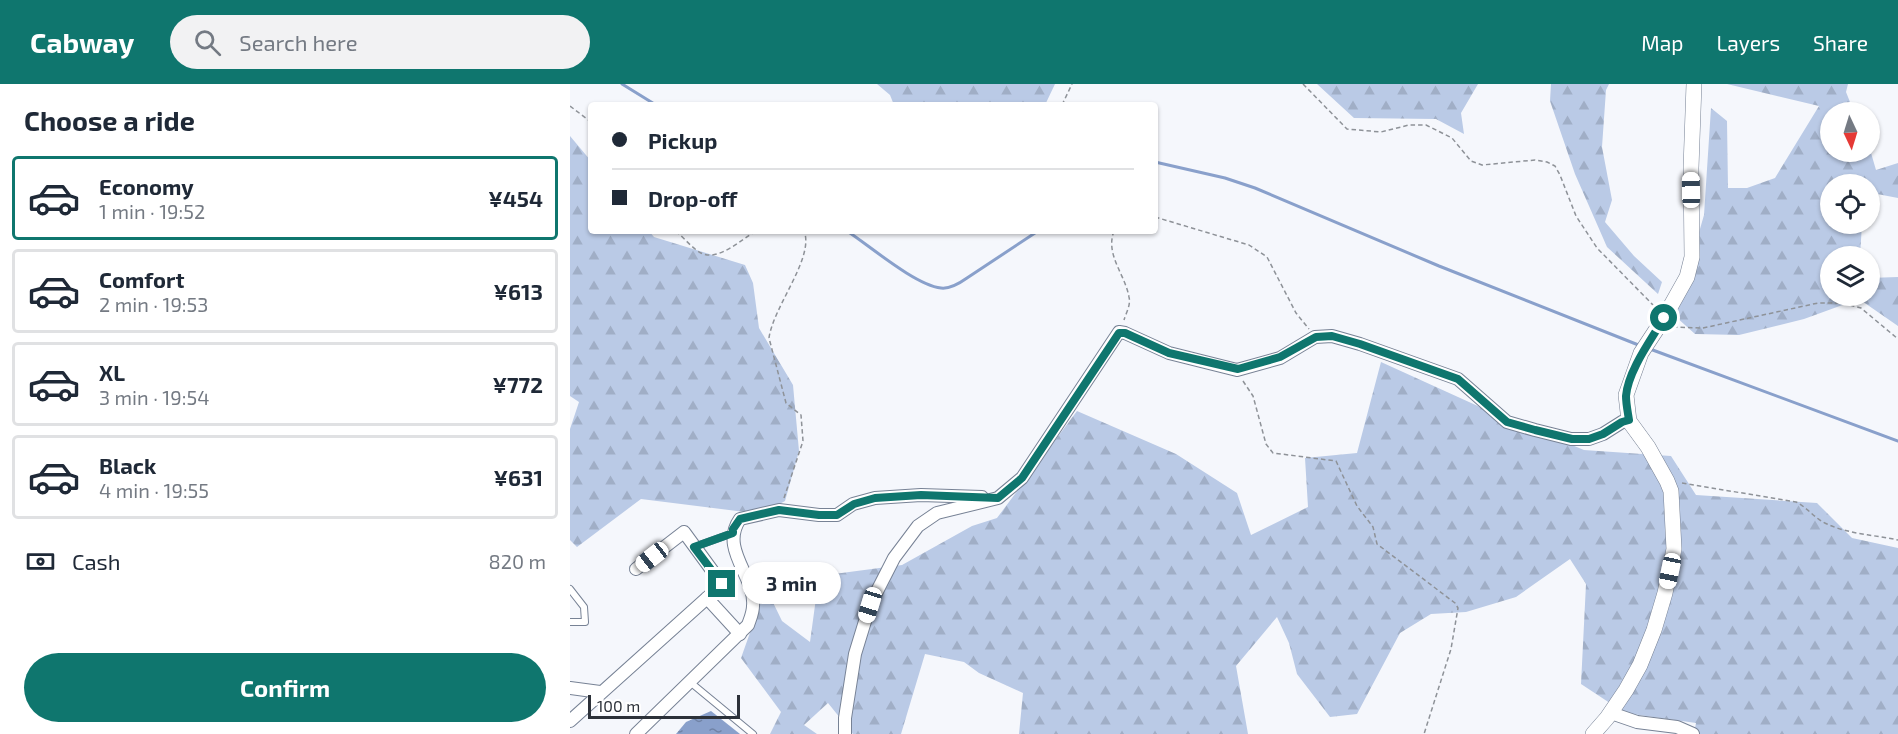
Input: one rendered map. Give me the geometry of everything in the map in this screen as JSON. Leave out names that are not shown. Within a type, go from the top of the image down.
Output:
[{"type":"street","points":[[1593,734],[1611,713],[1640,665],[1665,593],[1674,549],[1671,491],[1648,447],[1629,420],[1626,395],[1641,353],[1662,322],[1687,277],[1692,257],[1691,168],[1694,84]]},
{"type":"street","points":[[845,734],[845,718],[855,654],[870,605],[894,558],[918,526],[937,513],[998,498],[1022,478],[1119,333],[1125,333],[1169,353],[1238,369],[1280,357],[1316,337],[1332,336],[1458,379],[1507,422],[1535,430],[1572,439],[1589,439],[1629,420]]},
{"type":"street","points":[[636,734],[748,625],[754,605],[733,542],[733,529],[740,519],[779,510],[837,515],[854,504],[875,498],[921,495],[998,498]]},
{"type":"street","points":[[570,721],[722,584],[684,532],[636,569]]},
{"type":"street","points":[[707,598],[740,634]]},
{"type":"street","points":[[570,688],[600,692]]},
{"type":"street","points":[[1611,713],[1637,723],[1677,727],[1693,734]]},
{"type":"lane","points":[[694,547],[733,533]]},
{"type":"lane","points":[[570,589],[584,607],[585,622],[570,622]]},
{"type":"lane","points":[[690,682],[753,734]]},
{"type":"path","points":[[1063,102],[1072,84]]},
{"type":"path","points":[[1303,84],[1347,129],[1381,132],[1409,125],[1426,125],[1452,138],[1471,161],[1482,165],[1535,160],[1554,166],[1576,216],[1597,248],[1662,322],[1703,328],[1818,303],[1843,303],[1861,308],[1898,339]]},
{"type":"path","points":[[570,106],[588,120]]},
{"type":"path","points":[[1158,218],[1249,244],[1267,257],[1296,313],[1316,337]]},
{"type":"path","points":[[679,234],[704,255],[712,255],[720,253],[751,234]]},
{"type":"path","points":[[779,510],[803,441],[801,416],[786,403],[769,338],[770,328],[782,300],[802,263],[807,240],[805,234]]},
{"type":"path","points":[[1112,234],[1112,252],[1129,296],[1129,306],[1119,333]]},
{"type":"path","points":[[1238,369],[1253,396],[1266,444],[1273,453],[1336,461],[1358,506],[1373,528],[1377,544],[1455,603],[1458,608],[1451,649],[1424,734]]},
{"type":"path","points":[[1667,481],[1747,496],[1796,502],[1826,524],[1898,540]]},
{"type":"green space","points":[[877,84],[1055,84],[1046,102],[893,102],[890,95]]},
{"type":"green space","points":[[1317,84],[1478,84],[1461,113],[1464,134],[1436,119],[1354,118]]},
{"type":"green space","points":[[1551,84],[1609,84],[1606,90],[1602,147],[1612,200],[1605,222],[1634,256],[1662,282],[1658,294],[1607,247],[1575,174],[1550,101]]},
{"type":"green space","points":[[1727,84],[1848,84],[1846,92],[1850,102],[1820,102],[1820,162],[1874,162],[1876,170],[1898,163],[1898,198],[1880,195],[1880,174],[1820,174],[1820,234],[1861,234],[1861,246],[1820,246],[1820,306],[1840,306],[1804,319],[1739,335],[1695,334],[1675,316],[1704,215],[1711,108],[1727,121],[1728,188],[1747,188],[1775,178],[1819,106]]},
{"type":"green space","points":[[570,136],[588,157],[588,234],[652,234],[654,237],[745,265],[753,283],[759,328],[793,385],[799,451],[785,501],[761,514],[641,499],[577,547],[570,540],[570,429],[579,402],[570,396]]},
{"type":"green space","points":[[1898,277],[1898,326],[1869,306],[1880,306],[1880,278]]},
{"type":"green space","points":[[1381,362],[1480,407],[1584,450],[1671,456],[1696,495],[1817,503],[1852,538],[1898,548],[1898,734],[1694,734],[1696,723],[1625,713],[1581,684],[1586,584],[1570,559],[1516,597],[1466,612],[1431,614],[1400,633],[1357,714],[1330,717],[1297,674],[1289,643],[1277,617],[1236,666],[1248,734],[1019,734],[1023,693],[979,673],[964,662],[925,654],[901,734],[853,734],[828,703],[804,725],[817,734],[770,734],[781,712],[741,658],[766,588],[782,621],[810,642],[819,576],[902,565],[972,526],[997,518],[1077,411],[1176,454],[1237,493],[1251,535],[1308,507],[1305,458],[1357,453]]},
{"type":"water","points":[[711,711],[740,734],[676,734],[686,722]]},
{"type":"waterway","points":[[622,84],[651,102]]},
{"type":"waterway","points":[[1158,163],[1225,178],[1255,188],[1439,266],[1641,346]]},
{"type":"waterway","points":[[851,234],[906,273],[941,288],[951,287],[961,282],[1033,234]]},
{"type":"waterway","points":[[1650,349],[1898,441]]},
{"type":"route","points":[[722,584],[694,547],[733,533],[740,519],[779,510],[837,515],[854,504],[875,498],[921,495],[998,498],[1022,478],[1119,333],[1125,333],[1169,353],[1238,369],[1280,357],[1316,337],[1332,336],[1458,379],[1507,422],[1572,439],[1589,439],[1629,420],[1626,395],[1633,373],[1641,353],[1664,318]]}]
